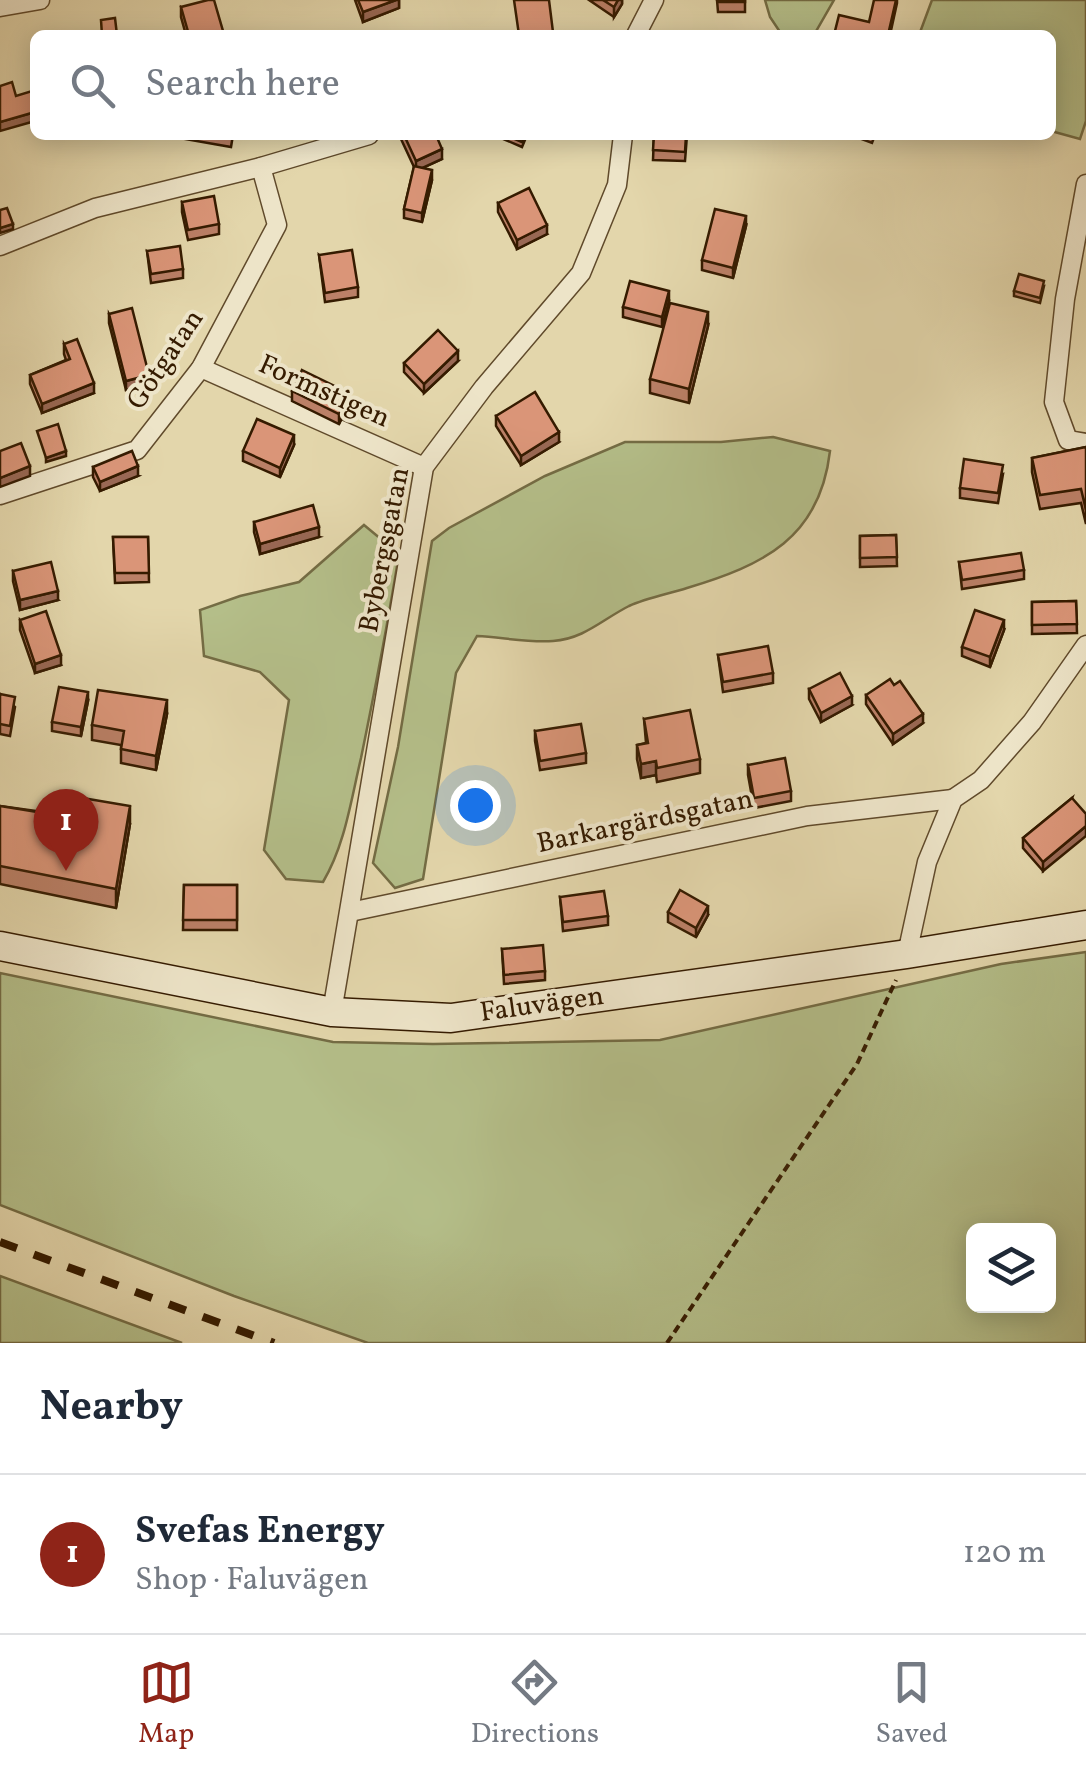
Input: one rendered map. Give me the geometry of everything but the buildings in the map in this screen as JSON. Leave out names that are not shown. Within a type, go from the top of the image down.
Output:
[{"type":"street","points":[[0,7],[40,0]]},
{"type":"street","points":[[639,30],[654,0]]},
{"type":"street","points":[[0,246],[95,208],[352,140]]},
{"type":"street","name":"Bybergsgatan","points":[[350,912],[424,466],[484,387],[581,273],[617,184],[623,140]]},
{"type":"street","name":"Götgatan","points":[[0,495],[138,450],[201,368],[278,225],[261,167]]},
{"type":"street","points":[[1086,184],[1065,299],[1054,402],[1068,440],[1086,443]]},
{"type":"street","name":"Formstigen","points":[[201,368],[424,466]]},
{"type":"street","points":[[908,954],[928,862],[953,799],[981,780],[1032,722],[1086,644]]},
{"type":"street","name":"Barkargärdsgatan","points":[[350,912],[807,816],[953,799]]},
{"type":"street","points":[[332,1012],[350,912]]},
{"type":"street","name":"Faluvägen","points":[[0,946],[332,1012],[451,1018],[1086,925]]},
{"type":"path","points":[[667,1343],[857,1064],[908,954]]},
{"type":"green space","points":[[765,0],[834,0],[817,30],[779,30]]},
{"type":"green space","points":[[932,0],[1086,0],[1086,121],[1080,139],[1056,132],[1056,30],[921,30]]},
{"type":"green space","points":[[773,437],[830,451],[814,506],[784,544],[740,569],[636,603],[564,639],[534,641],[477,636],[456,673],[423,879],[395,888],[373,863],[398,747],[432,541],[545,476],[625,442],[721,442]]},
{"type":"green space","points":[[364,525],[399,554],[361,758],[342,838],[323,882],[286,879],[264,850],[289,700],[260,672],[204,656],[200,610],[299,582]]},
{"type":"green space","points":[[1086,952],[1086,1343],[368,1343],[234,1296],[0,1205],[0,973],[333,1042],[660,1040],[1001,964]]},
{"type":"green space","points":[[0,1276],[182,1343],[0,1343]]},
{"type":"railway","points":[[0,1242],[274,1343]]},
{"type":"place","name":"Svefas Energy","points":[[66,871]]}]
